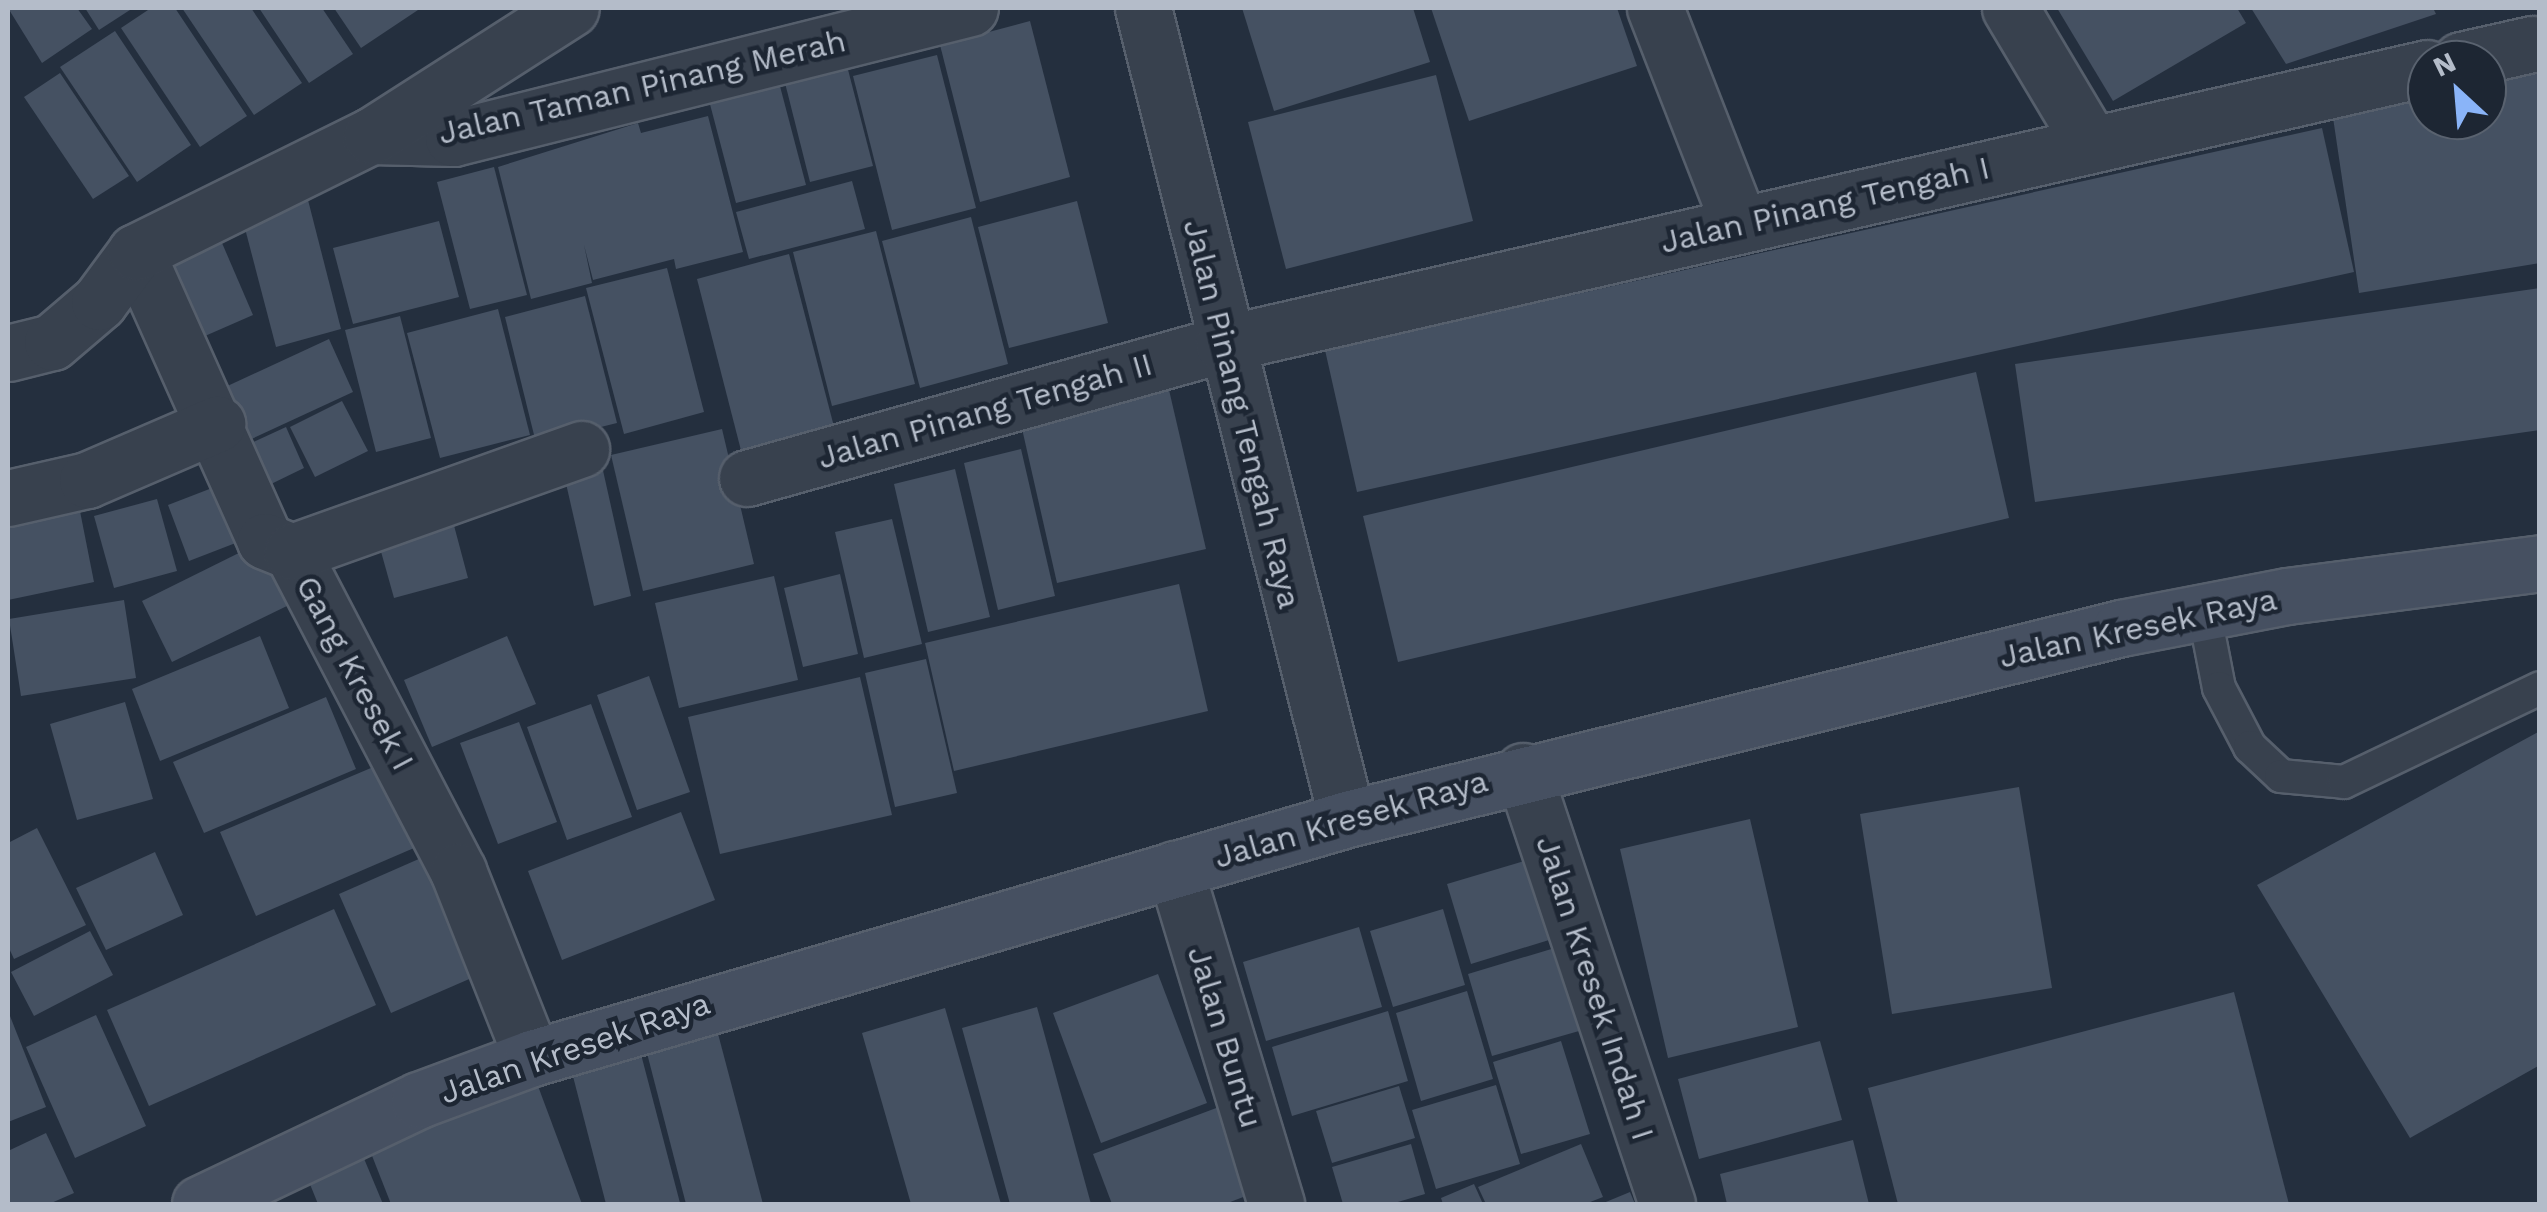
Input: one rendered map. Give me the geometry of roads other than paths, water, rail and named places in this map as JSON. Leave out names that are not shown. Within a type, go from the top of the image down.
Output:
[{"type":"street","name":"Jalan Taman Pinang Merah","points":[[8,353],[52,342],[100,302],[136,252],[371,136],[571,8]]},
{"type":"street","name":"Jalan Taman Pinang Merah","points":[[371,136],[453,138],[970,8]]},
{"type":"street","name":"Jalan Pinang Tengah Raya","points":[[1143,8],[1223,344],[1347,820]]},
{"type":"street","points":[[1655,8],[1740,224]]},
{"type":"street","points":[[2010,8],[2091,144]]},
{"type":"street","name":"Jalan Pinang Tengah I","points":[[1223,344],[2407,73]]},
{"type":"street","name":"Gang Kresek I","points":[[136,252],[217,424],[265,540],[292,552],[458,870],[532,1058]]},
{"type":"street","name":"Jalan Pinang Tengah II","points":[[748,478],[1223,344]]},
{"type":"street","points":[[8,498],[87,480],[217,424]]},
{"type":"street","points":[[292,552],[581,449]]},
{"type":"street","name":"Jalan Kresek Raya","points":[[200,1204],[419,1100],[532,1058],[1523,771],[2204,611],[2540,563]]},
{"type":"street","name":"Jalan Kresek Indah I","points":[[1523,771],[1667,1204]]},
{"type":"street","name":"Jalan Buntu","points":[[1175,869],[1276,1204]]},
{"type":"lane","points":[[2204,611],[2219,688],[2250,747],[2281,776],[2344,782],[2540,688]]}]
